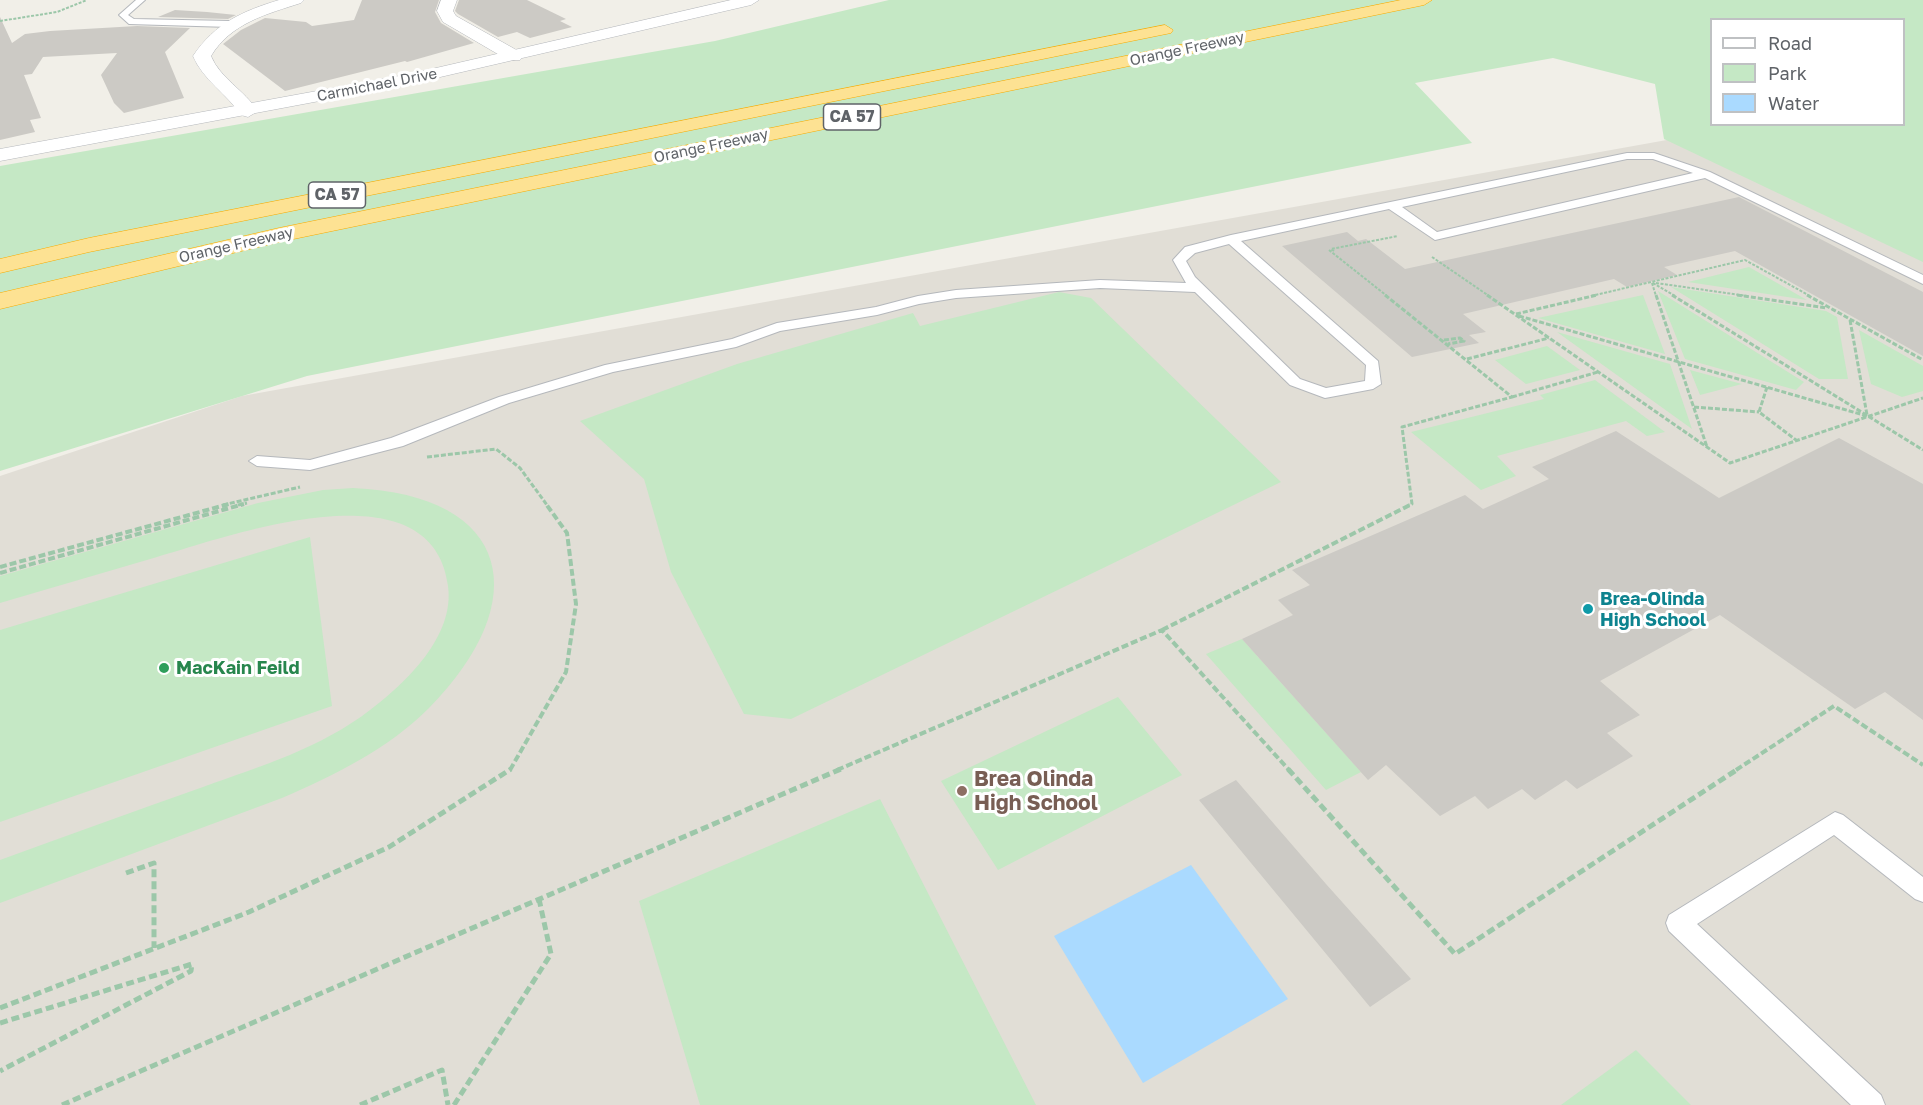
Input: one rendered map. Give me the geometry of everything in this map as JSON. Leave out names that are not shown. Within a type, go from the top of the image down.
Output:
[{"type":"highway","name":"Orange Freeway","points":[[0,301],[279,235],[1424,0]]},
{"type":"highway","name":"Orange Freeway","points":[[0,266],[89,244],[1185,26]]},
{"type":"highway","points":[[0,311],[279,235]]},
{"type":"highway","points":[[0,261],[89,244]]},
{"type":"street","points":[[248,111],[240,96],[209,70],[202,56],[210,40],[230,24],[296,0]]},
{"type":"street","points":[[449,0],[445,11],[449,19],[514,56]]},
{"type":"street","name":"Carmichael Drive","points":[[0,155],[248,111],[514,56],[751,0]]},
{"type":"lane","points":[[141,0],[123,15],[132,22],[230,24]]},
{"type":"lane","points":[[1231,239],[1373,364],[1373,384],[1324,393],[1295,382],[1189,279],[1179,260],[1191,250],[1231,239],[1627,156],[1654,156],[1706,174],[1923,280]]},
{"type":"lane","points":[[1391,205],[1435,236],[1706,174]]},
{"type":"lane","points":[[256,461],[310,465],[397,442],[504,400],[610,369],[736,343],[777,327],[877,311],[918,300],[956,294],[1100,285],[1198,288]]},
{"type":"lane","points":[[1870,1105],[1678,923],[1835,822],[1923,891]]},
{"type":"path","points":[[0,21],[57,12],[87,0]]},
{"type":"path","points":[[1393,230],[1401,236],[1331,249],[1446,342],[1460,338],[1464,341],[1447,345]]},
{"type":"path","points":[[1329,250],[1512,397]]},
{"type":"path","points":[[1430,255],[1730,463],[1923,398]]},
{"type":"path","points":[[1515,314],[1745,260],[1923,360]]},
{"type":"path","points":[[1652,283],[1831,309]]},
{"type":"path","points":[[1652,283],[1708,448]]},
{"type":"path","points":[[1652,283],[1923,450]]},
{"type":"path","points":[[1515,314],[1868,416]]},
{"type":"path","points":[[1850,320],[1868,416]]},
{"type":"path","points":[[1466,360],[1549,338]]},
{"type":"path","points":[[62,1105],[1162,630],[1412,504],[1402,427],[1599,372]]},
{"type":"path","points":[[1759,412],[1767,387]]},
{"type":"path","points":[[1694,407],[1759,412],[1796,441]]},
{"type":"path","points":[[0,1010],[249,912],[389,847],[509,772],[566,672],[576,604],[567,533],[520,468],[496,449],[416,458]]},
{"type":"path","points":[[0,573],[303,487]]},
{"type":"path","points":[[0,567],[212,508],[260,498]]},
{"type":"path","points":[[1162,630],[1455,954],[1834,706],[1923,765]]},
{"type":"path","points":[[126,873],[154,863],[154,948]]},
{"type":"path","points":[[454,1105],[551,954],[539,899]]},
{"type":"path","points":[[0,1023],[192,964],[191,971],[0,1071]]},
{"type":"path","points":[[360,1105],[442,1070],[448,1105]]},
{"type":"shaded area","name":"Brea Olinda High School","points":[[1689,136],[1923,233],[1923,1105],[0,1105],[0,476],[242,396]]},
{"type":"green space","points":[[889,0],[1923,0],[1923,262],[1664,139],[1655,84],[1553,58],[1415,83],[1472,143],[307,376],[0,471],[0,166],[715,41]]},
{"type":"green space","points":[[1749,267],[1807,300],[1688,282]]},
{"type":"green space","points":[[1671,287],[1826,311],[1837,317],[1848,379],[1819,379]]},
{"type":"green space","points":[[1658,291],[1804,382],[1796,390],[1685,359]]},
{"type":"green space","points":[[1059,292],[1091,298],[1281,482],[791,719],[744,714],[671,572],[644,479],[580,421],[737,364],[913,313],[920,326]]},
{"type":"green space","points":[[1643,295],[1665,354],[1538,318]]},
{"type":"green space","points":[[1859,330],[1923,366],[1923,391],[1902,397],[1871,384]]},
{"type":"green space","points":[[1557,332],[1670,364],[1692,429]]},
{"type":"green space","points":[[1547,346],[1580,370],[1526,384],[1495,360]]},
{"type":"green space","points":[[1690,370],[1742,384],[1700,395]]},
{"type":"green space","points":[[1595,380],[1665,432],[1647,436],[1626,421],[1497,456],[1516,476],[1481,490],[1411,432],[1544,399],[1540,395]]},
{"type":"green space","points":[[353,488],[407,495],[447,510],[475,532],[491,560],[494,593],[484,629],[463,668],[429,708],[396,736],[360,760],[302,789],[0,903],[0,860],[311,746],[370,710],[412,672],[436,640],[444,623],[448,605],[448,586],[434,548],[406,526],[367,517],[323,517],[276,524],[0,603],[0,576],[258,503],[323,490]]},
{"type":"green space","name":"MacKain Feild","points":[[310,537],[332,706],[0,822],[0,630]]},
{"type":"green space","points":[[1242,639],[1361,772],[1326,790],[1206,654]]},
{"type":"green space","points":[[1118,697],[1182,775],[998,870],[941,781]]},
{"type":"green space","points":[[880,799],[1036,1105],[700,1105],[639,901]]},
{"type":"green space","points":[[1636,1050],[1691,1105],[1561,1105]]},
{"type":"water","points":[[1191,865],[1288,999],[1143,1083],[1054,936]]},
{"type":"building","points":[[362,0],[439,0],[435,12],[441,23],[474,43],[407,62],[285,91],[223,44],[241,30],[265,18],[306,22],[312,26],[354,20]]},
{"type":"building","points":[[459,0],[527,0],[566,19],[560,21],[572,27],[530,38],[517,32],[498,37],[458,14],[455,11]]},
{"type":"building","points":[[175,10],[236,15],[228,19],[158,17]]},
{"type":"building","points":[[0,17],[12,43],[25,34],[50,31],[137,26],[190,28],[165,52],[184,98],[124,113],[114,103],[101,75],[117,53],[43,57],[32,74],[24,75],[41,118],[30,120],[35,132],[0,140]]},
{"type":"building","points":[[1739,197],[1923,292],[1923,356],[1735,251],[1664,267],[1677,275],[1627,287],[1614,279],[1463,314],[1486,332],[1469,335],[1479,343],[1412,357],[1282,246],[1347,232],[1358,241],[1366,239],[1405,269]]},
{"type":"building","name":"Brea-Olinda High School","points":[[1616,431],[1719,498],[1839,438],[1923,484],[1923,720],[1885,692],[1855,709],[1720,615],[1600,681],[1640,715],[1607,733],[1633,756],[1577,789],[1566,780],[1535,800],[1522,789],[1488,809],[1475,796],[1440,816],[1386,765],[1368,780],[1242,639],[1293,615],[1278,600],[1310,585],[1292,570],[1465,495],[1483,509],[1549,479],[1532,467]]},
{"type":"building","points":[[1236,780],[1411,979],[1370,1007],[1199,800]]},
{"type":"place","name":"Brea-Olinda High School","points":[[1588,609]]},
{"type":"place","name":"MacKain Feild","points":[[164,668]]},
{"type":"place","name":"Brea Olinda High School","points":[[962,791]]}]
